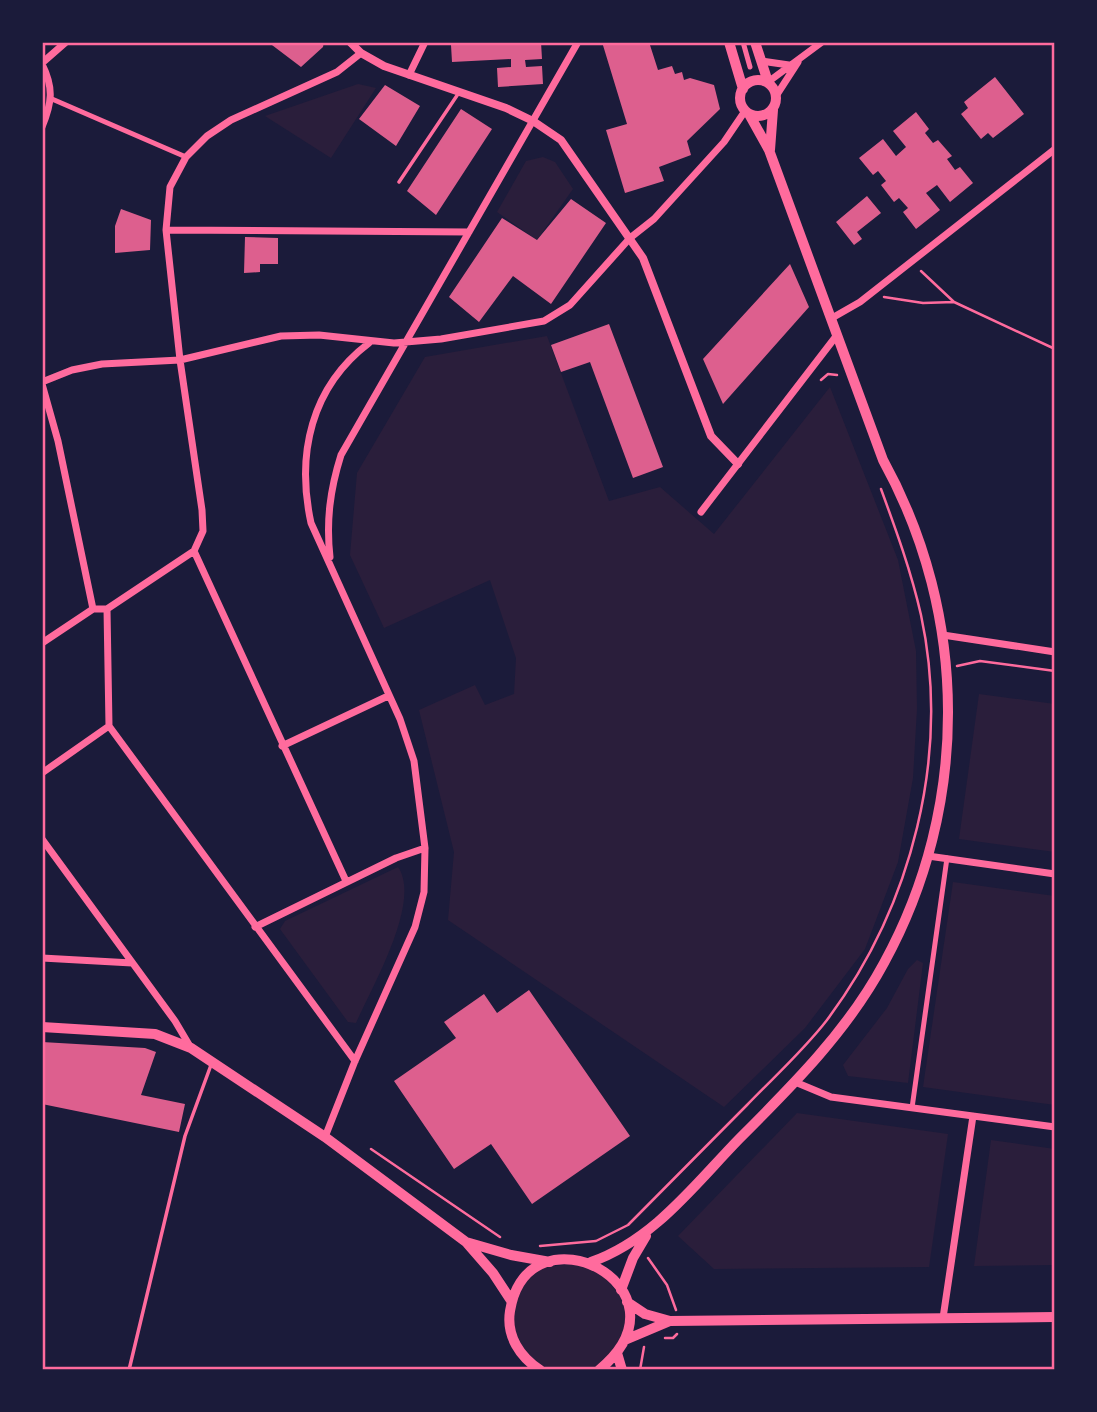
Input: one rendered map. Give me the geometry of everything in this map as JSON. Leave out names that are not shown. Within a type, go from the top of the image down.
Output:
[{"type":"main road","points":[[729,42],[743,89]]},
{"type":"main road","points":[[755,42],[768,82],[776,96],[769,150]]},
{"type":"main road","points":[[591,1262],[636,1245],[795,1082],[848,1019],[884,963],[910,907],[928,856],[946,760],[946,667],[943,635],[926,553],[903,495],[883,460],[769,150],[740,98],[743,89],[752,81],[768,82]]},
{"type":"main road","points":[[747,112],[762,116],[773,110]]},
{"type":"main road","points":[[42,1027],[155,1034],[191,1048],[325,1137],[466,1242],[512,1302]]},
{"type":"main road","points":[[466,1242],[511,1255],[550,1262],[573,1259],[591,1262],[609,1275],[627,1302],[629,1316],[625,1340],[617,1353],[599,1370]]},
{"type":"main road","points":[[621,1290],[636,1245]]},
{"type":"main road","points":[[540,1370],[527,1361],[512,1336],[509,1322],[512,1302],[530,1274],[550,1262]]},
{"type":"main road","points":[[627,1302],[645,1314],[673,1321],[1055,1317]]},
{"type":"main road","points":[[625,1340],[673,1321]]},
{"type":"main road","points":[[617,1353],[622,1370]]},
{"type":"street","points":[[42,127],[52,99],[50,80],[42,64],[66,42]]},
{"type":"street","points":[[350,42],[361,54],[409,75],[533,121],[561,140],[630,238],[656,289],[711,436],[738,464]]},
{"type":"street","points":[[409,75],[425,42]]},
{"type":"street","points":[[330,563],[327,533],[330,492],[341,455],[578,42]]},
{"type":"street","points":[[743,42],[750,67]]},
{"type":"street","points":[[776,96],[798,62],[822,42]]},
{"type":"street","points":[[42,643],[93,609],[107,609],[194,551],[203,531],[166,230],[170,187],[186,157],[206,136],[231,120],[337,72],[361,54]]},
{"type":"street","points":[[761,61],[789,65]]},
{"type":"street","points":[[768,82],[789,65],[798,62]]},
{"type":"street","points":[[52,99],[186,157]]},
{"type":"street","points":[[93,609],[58,441],[42,383],[72,370],[102,364],[180,360],[281,336],[319,335],[369,342],[405,342],[441,339],[552,317],[570,304],[630,238],[654,219],[724,142],[747,112]]},
{"type":"street","points":[[832,318],[870,295],[916,256],[1055,149]]},
{"type":"street","points":[[166,230],[469,233]]},
{"type":"street","points":[[701,512],[837,335]]},
{"type":"street","points":[[325,1137],[355,1061],[415,927],[424,892],[425,848],[414,761],[400,719],[311,523],[304,491],[304,455],[310,427],[319,407],[351,356],[369,342]]},
{"type":"street","points":[[194,551],[346,881]]},
{"type":"street","points":[[107,609],[108,726],[355,1061]]},
{"type":"street","points":[[943,635],[1055,652]]},
{"type":"street","points":[[282,746],[388,695]]},
{"type":"street","points":[[42,773],[108,726]]},
{"type":"street","points":[[42,839],[175,1021],[191,1048]]},
{"type":"street","points":[[255,927],[346,881],[425,848]]},
{"type":"street","points":[[928,856],[1055,874]]},
{"type":"street","points":[[912,1108],[947,858]]},
{"type":"street","points":[[42,958],[132,963]]},
{"type":"street","points":[[795,1082],[831,1097],[1055,1128]]},
{"type":"street","points":[[943,1318],[973,1116]]},
{"type":"lane","points":[[399,182],[459,92]]},
{"type":"lane","points":[[130,1370],[185,1136],[212,1062]]},
{"type":"path","points":[[916,256],[922,273],[954,302],[1055,349]]},
{"type":"path","points":[[870,295],[923,303],[954,302]]},
{"type":"path","points":[[821,380],[831,373],[840,380]]},
{"type":"path","points":[[534,1247],[596,1241],[621,1230],[806,1045],[848,989],[874,946],[900,887],[919,823],[930,748],[929,669],[921,616],[904,552],[877,478]]},
{"type":"path","points":[[929,669],[980,661],[1055,671]]},
{"type":"path","points":[[371,1149],[502,1238]]},
{"type":"path","points":[[621,1230],[667,1285],[676,1336],[657,1338]]},
{"type":"path","points":[[640,1370],[641,1355],[648,1343]]},
{"type":"shaded area","points":[[358,84],[376,88],[331,158],[265,116]]},
{"type":"shaded area","points":[[543,157],[555,162],[573,189],[537,240],[497,212],[526,161]]},
{"type":"shaded area","points":[[547,336],[609,501],[660,487],[714,534],[830,387],[898,560],[916,651],[917,709],[913,778],[898,862],[865,949],[805,1028],[724,1107],[448,920],[454,852],[419,710],[475,685],[485,705],[514,694],[516,658],[490,580],[384,628],[350,555],[357,473],[425,357]]},
{"type":"shaded area","points":[[979,694],[1055,704],[1055,852],[959,839]]},
{"type":"shaded area","points":[[398,867],[404,882],[404,901],[392,944],[356,1023],[348,1022],[280,929],[285,921]]},
{"type":"shaded area","points":[[953,882],[1055,896],[1055,1105],[923,1087]]},
{"type":"shaded area","points":[[917,960],[923,963],[908,1083],[848,1076],[843,1065],[887,1008],[908,969]]},
{"type":"shaded area","points":[[797,1113],[948,1134],[929,1267],[714,1269],[678,1236]]},
{"type":"shaded area","points":[[991,1140],[1055,1149],[1055,1265],[974,1266]]},
{"type":"shaded area","points":[[591,1262],[625,1304],[628,1314],[622,1336],[599,1370],[540,1370],[518,1349],[510,1309],[516,1293],[538,1268]]},
{"type":"building","points":[[268,42],[324,42],[323,47],[301,67]]},
{"type":"building","points":[[467,42],[541,42],[542,59],[525,60],[526,67],[542,66],[543,84],[498,87],[497,68],[511,67],[511,59],[452,62],[451,45]]},
{"type":"building","points":[[602,42],[649,42],[658,70],[672,66],[675,74],[682,72],[684,80],[690,78],[714,85],[720,109],[687,141],[691,155],[659,167],[664,181],[625,193],[606,130],[627,124]]},
{"type":"building","points":[[995,77],[1024,114],[993,138],[988,133],[981,139],[961,114],[968,108],[964,102]]},
{"type":"building","points":[[385,85],[420,106],[396,146],[359,119]]},
{"type":"building","points":[[461,109],[492,129],[436,215],[407,191]]},
{"type":"building","points":[[916,112],[929,129],[925,133],[933,143],[938,140],[952,156],[947,159],[955,170],[960,167],[973,183],[950,202],[937,185],[926,193],[940,210],[916,229],[903,212],[908,208],[899,198],[894,202],[881,185],[886,181],[878,171],[873,175],[859,158],[883,139],[896,156],[906,147],[893,131]]},
{"type":"building","points":[[867,196],[881,213],[857,232],[862,239],[854,245],[836,222]]},
{"type":"building","points":[[571,199],[606,223],[551,304],[513,276],[479,322],[449,297],[502,218],[537,240]]},
{"type":"building","points":[[121,209],[151,220],[150,250],[115,253],[115,226]]},
{"type":"building","points":[[245,237],[278,238],[278,264],[260,264],[260,272],[244,273]]},
{"type":"building","points":[[790,264],[809,307],[723,404],[703,359]]},
{"type":"building","points":[[609,324],[663,467],[633,478],[590,362],[561,372],[551,345]]},
{"type":"building","points":[[529,990],[630,1136],[532,1204],[491,1144],[454,1169],[394,1081],[456,1038],[444,1022],[484,994],[497,1013]]},
{"type":"building","points":[[42,1042],[145,1048],[156,1052],[141,1095],[185,1104],[179,1132],[42,1104]]}]
